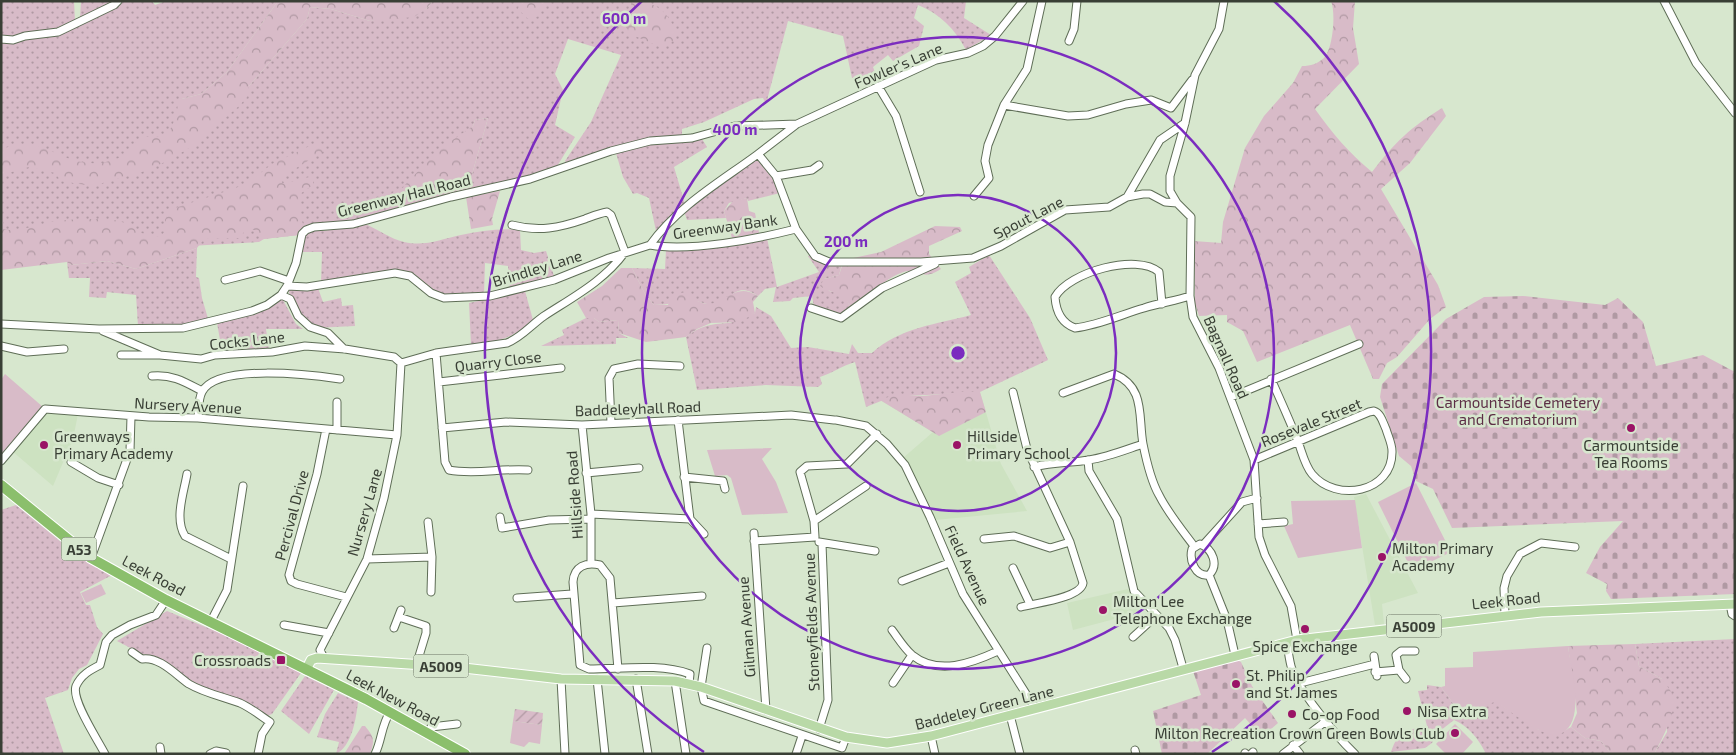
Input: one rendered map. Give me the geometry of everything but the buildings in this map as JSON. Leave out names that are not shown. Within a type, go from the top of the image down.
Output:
[{"type":"highway","name":"Leek Road","points":[[1,485],[91,558],[166,600],[211,620],[306,670]]},
{"type":"highway","name":"Leek New Road","points":[[306,670],[428,732],[465,754]]},
{"type":"main road","name":"Leek Road","points":[[1287,643],[1297,640],[1504,615],[1733,604]]},
{"type":"main road","name":"Baddeley Green Lane","points":[[322,658],[416,666],[454,667],[561,679],[675,681],[701,686],[846,737],[887,743],[931,736],[1183,668],[1287,643]]},
{"type":"main road","points":[[306,670],[312,660],[322,658],[317,675]]},
{"type":"street","points":[[1,39],[13,40],[25,36],[58,32],[114,5],[118,1]]},
{"type":"street","name":"Fowler's Lane","points":[[797,124],[936,60],[968,53],[983,46],[995,36],[1023,1]]},
{"type":"street","points":[[974,196],[989,178],[985,161],[988,145],[1004,106],[1027,69],[1042,1]]},
{"type":"street","points":[[1069,41],[1074,29],[1077,1]]},
{"type":"street","name":"Bagnall Road","points":[[1224,1],[1219,29],[1195,75],[1185,123],[1170,176],[1170,191],[1177,203],[1191,217],[1190,296],[1193,317],[1209,346],[1231,397],[1254,460],[1258,524],[1262,548],[1291,606],[1297,640]]},
{"type":"street","points":[[1664,1],[1696,62],[1735,113]]},
{"type":"street","points":[[1004,106],[1068,116],[1088,116],[1126,104],[1151,100],[1171,108],[1195,75]]},
{"type":"street","points":[[878,86],[896,116],[920,192]]},
{"type":"street","points":[[1127,197],[1160,140],[1185,123]]},
{"type":"street","name":"Greenway Bank","points":[[796,229],[765,237],[711,244],[663,248],[650,246],[660,232],[687,205],[797,124]]},
{"type":"street","name":"Greenway Hall Road","points":[[1,324],[99,329],[197,326],[267,305],[281,295],[288,284],[296,263],[302,234],[309,229],[353,224],[451,197],[530,179],[611,151],[650,141],[692,138],[734,126],[797,124]]},
{"type":"street","points":[[758,154],[776,176],[796,229],[815,256],[830,262],[847,263],[940,262]]},
{"type":"street","points":[[776,176],[812,170],[819,165]]},
{"type":"street","name":"Spout Lane","points":[[940,262],[982,255],[1066,210],[1109,207],[1127,197],[1150,194],[1165,202],[1177,203]]},
{"type":"street","points":[[401,362],[436,353],[506,343],[517,339],[543,317],[595,283],[615,265],[625,252],[611,215],[607,212],[567,225],[543,229],[532,230],[512,225]]},
{"type":"street","name":"Brindley Lane","points":[[288,284],[307,287],[395,273],[410,276],[431,293],[444,298],[490,296],[554,280],[625,252],[650,246]]},
{"type":"street","points":[[811,308],[841,318],[882,288],[940,262]]},
{"type":"street","points":[[1162,304],[1159,272],[1152,266],[1144,265],[1102,268],[1080,275],[1058,291],[1055,298],[1058,312],[1064,321],[1075,328],[1100,323],[1190,296]]},
{"type":"street","points":[[230,281],[260,270],[288,284]]},
{"type":"street","points":[[281,295],[290,299],[298,316],[310,327],[328,333],[345,349]]},
{"type":"street","name":"Cocks Lane","points":[[99,329],[160,355],[200,359],[221,354],[272,352],[305,346],[345,349],[394,357],[401,362]]},
{"type":"street","points":[[1231,397],[1359,344]]},
{"type":"street","points":[[1,346],[26,352],[64,350]]},
{"type":"street","points":[[436,353],[445,462],[449,470],[459,472],[506,468],[528,470]]},
{"type":"street","points":[[121,355],[160,355]]},
{"type":"street","name":"Nursery Lane","points":[[322,658],[320,650],[367,559],[384,498],[397,436],[401,362]]},
{"type":"street","points":[[611,423],[609,378],[614,369],[638,364],[680,366]]},
{"type":"street","name":"Quarry Close","points":[[439,382],[561,368]]},
{"type":"street","points":[[198,418],[202,391],[216,380],[235,374],[302,373],[336,379],[334,369]]},
{"type":"street","points":[[152,376],[165,374],[175,377],[202,391]]},
{"type":"street","points":[[1063,393],[1114,374],[1124,378],[1137,396],[1142,410],[1140,424],[1143,444],[1158,495],[1194,546]]},
{"type":"street","points":[[1271,379],[1298,442]]},
{"type":"street","points":[[1013,392],[1027,449],[1070,542],[1083,579],[1082,587],[1075,594],[1021,607]]},
{"type":"street","points":[[337,430],[338,402]]},
{"type":"street","name":"Nursery Avenue","points":[[1,461],[45,409],[131,416],[198,418],[397,436]]},
{"type":"street","name":"Rosevale Street","points":[[1254,460],[1369,412],[1378,412],[1390,442],[1392,458],[1383,478],[1378,483],[1364,489],[1343,491],[1320,482],[1304,459],[1298,442]]},
{"type":"street","name":"Baddeleyhall Road","points":[[442,428],[506,422],[582,425],[791,415],[866,426],[877,434]]},
{"type":"street","points":[[91,558],[130,451],[131,416]]},
{"type":"street","points":[[678,420],[690,520],[704,534]]},
{"type":"street","name":"Hillside Road","points":[[582,425],[591,517],[591,563]]},
{"type":"street","name":"Percival Drive","points":[[326,429],[317,474],[289,575],[291,581],[298,584],[346,597]]},
{"type":"street","points":[[815,538],[814,521],[800,472],[804,467],[847,464],[877,434]]},
{"type":"street","name":"Field Avenue","points":[[877,434],[896,454],[914,480],[963,594],[1035,708]]},
{"type":"street","points":[[1034,467],[1056,462],[1088,460],[1116,454],[1143,444]]},
{"type":"street","points":[[1088,460],[1089,471],[1117,519],[1134,591],[1168,628],[1175,640],[1183,668]]},
{"type":"street","points":[[72,462],[98,478],[118,485]]},
{"type":"street","points":[[586,473],[639,468]]},
{"type":"street","points":[[187,474],[180,518],[182,532],[185,536],[231,559]]},
{"type":"street","points":[[684,477],[723,481],[725,489]]},
{"type":"street","points":[[211,620],[227,590],[243,486]]},
{"type":"street","points":[[814,521],[866,486]]},
{"type":"street","points":[[1203,545],[1206,539],[1242,502],[1257,498]]},
{"type":"street","points":[[500,516],[502,528],[549,520],[591,517],[690,520]]},
{"type":"street","points":[[428,522],[432,557],[431,592]]},
{"type":"street","points":[[1258,524],[1284,522]]},
{"type":"street","name":"Gilman Avenue","points":[[754,533],[766,710]]},
{"type":"street","points":[[988,541],[1022,537],[1050,548],[1070,542]]},
{"type":"street","points":[[754,541],[815,538],[822,544],[875,551]]},
{"type":"street","points":[[1504,615],[1504,588],[1507,576],[1520,554],[1541,543],[1575,547]]},
{"type":"street","name":"Stoneyfields Avenue","points":[[820,729],[828,700],[822,544]]},
{"type":"street","points":[[1194,546],[1203,545],[1209,550],[1214,561],[1214,568],[1209,576]]},
{"type":"street","points":[[1194,546],[1191,556],[1194,567],[1201,575],[1209,576]]},
{"type":"street","points":[[367,559],[432,557]]},
{"type":"street","points":[[618,669],[613,603],[608,572],[600,565],[591,563],[580,567],[573,576],[572,594],[578,661],[584,668],[591,669],[618,669],[659,669],[684,672],[690,674],[689,684]]},
{"type":"street","points":[[902,581],[949,563]]},
{"type":"street","points":[[1013,568],[1030,604]]},
{"type":"street","points":[[1209,576],[1227,620],[1235,655]]},
{"type":"street","points":[[517,598],[572,594]]},
{"type":"street","points":[[613,603],[702,596]]},
{"type":"street","points":[[105,754],[76,700],[75,688],[86,673],[100,665],[106,642],[112,635],[130,625],[156,615],[166,600]]},
{"type":"street","name":"Leek Road","points":[[1733,604],[1732,614],[1735,616]]},
{"type":"street","points":[[394,628],[400,614],[426,626],[426,633],[416,666]]},
{"type":"street","points":[[1133,637],[1156,616]]},
{"type":"street","points":[[284,625],[329,633]]},
{"type":"street","points":[[892,630],[900,635],[912,655],[934,665],[952,666],[978,660],[998,651]]},
{"type":"street","points":[[1287,643],[1291,667],[1300,683],[1326,721],[1355,754]]},
{"type":"street","points":[[707,648],[701,686],[704,701],[802,736],[842,748],[846,737]]},
{"type":"street","points":[[1406,679],[1399,670],[1396,655],[1401,651],[1415,651]]},
{"type":"street","points":[[132,652],[142,659],[149,658],[155,661],[180,675],[189,683],[242,704],[270,722],[262,734],[258,754]]},
{"type":"street","points":[[893,682],[912,655]]},
{"type":"street","points":[[1300,683],[1375,667],[1399,670]]},
{"type":"street","points":[[591,669],[605,754]]},
{"type":"street","points":[[561,679],[565,754]]},
{"type":"street","points":[[636,679],[648,754]]},
{"type":"street","points":[[675,681],[686,754]]},
{"type":"street","points":[[375,754],[380,745],[382,726],[390,712]]},
{"type":"street","points":[[1010,715],[1020,754]]},
{"type":"street","points":[[1283,754],[1326,721]]},
{"type":"street","points":[[428,732],[431,727],[458,724]]},
{"type":"street","points":[[796,754],[802,736]]},
{"type":"street","points":[[931,736],[935,754]]},
{"type":"street","points":[[1293,745],[1300,754]]},
{"type":"street","points":[[210,754],[216,752],[226,753]]},
{"type":"shaded area","name":"Hillside Primary School","points":[[980,392],[1001,464],[1027,511],[935,520],[917,481],[903,458],[933,432],[880,400]]},
{"type":"shaded area","name":"Greenways Primary Academy","points":[[49,412],[78,414],[73,439],[53,486],[12,451],[43,414]]},
{"type":"shaded area","name":"Milton Primary Academy","points":[[1366,494],[1418,593],[1382,604],[1384,624],[1375,625],[1354,497]]},
{"type":"shaded area","points":[[1128,589],[1141,612],[1073,630],[1067,603]]},
{"type":"green space","points":[[1,1],[74,1],[75,21],[53,31],[37,31],[13,38],[1,37]]},
{"type":"green space","points":[[81,1],[115,1],[80,18]]},
{"type":"green space","points":[[122,1],[152,1],[155,5],[166,1],[278,1],[227,72],[201,94],[178,100],[249,86],[307,19],[310,7],[331,9],[370,21],[426,9],[433,1],[966,1],[964,18],[991,35],[966,50],[957,36],[940,17],[918,5],[914,18],[924,26],[919,46],[893,61],[888,55],[873,67],[876,75],[852,78],[843,36],[788,21],[766,104],[763,98],[754,99],[704,122],[682,129],[682,135],[658,139],[566,164],[565,161],[591,122],[621,55],[568,39],[555,74],[563,90],[555,125],[575,137],[556,168],[467,192],[488,118],[475,120],[473,126],[376,216],[343,224],[305,227],[301,229],[299,235],[264,239],[259,242],[119,250],[1,263],[1,42],[51,35],[116,7]]},
{"type":"green space","points":[[278,1],[433,1],[426,9],[414,17],[370,21],[331,9],[310,7],[307,19],[249,86],[247,97],[239,106],[191,147],[165,162],[142,172],[92,186],[61,181],[55,173],[29,167],[1,175],[1,149],[19,144],[42,147],[74,161],[99,164],[119,158],[142,137],[167,136],[177,115],[178,100],[201,94],[227,72]]},
{"type":"green space","points":[[521,1],[545,1],[539,16],[528,19],[518,9]]},
{"type":"green space","points":[[632,1],[648,3],[666,14],[676,36],[671,43],[660,47],[628,33],[627,18]]},
{"type":"green space","points":[[1331,1],[1355,1],[1353,28],[1359,64],[1315,109],[1356,158],[1372,172],[1396,143],[1421,122],[1442,108],[1446,116],[1410,163],[1381,189],[1438,285],[1446,307],[1430,319],[1397,357],[1387,363],[1379,379],[1373,379],[1350,325],[1257,362],[1243,331],[1227,322],[1227,315],[1199,316],[1195,303],[1194,241],[1221,243],[1223,222],[1245,148],[1264,116],[1293,83],[1302,66],[1311,65],[1324,58],[1330,47],[1333,31],[1333,7]]},
{"type":"green space","points":[[488,118],[467,192],[372,217],[367,214],[369,207],[404,186],[438,150],[473,126],[475,120]]},
{"type":"green space","points":[[702,139],[707,147],[674,167],[685,204],[656,231],[649,198],[637,193],[633,194],[623,177],[616,153],[648,145]]},
{"type":"green space","points":[[320,141],[324,151],[280,178],[283,184],[313,176],[313,185],[300,194],[300,217],[304,226],[299,235],[263,239],[255,230],[246,229],[240,238],[204,239],[197,248],[136,269],[107,261],[71,265],[67,262],[1,270],[1,215],[5,215],[2,229],[8,230],[22,229],[56,221],[101,219],[127,224],[146,235],[161,236],[166,230],[165,220],[169,210],[236,188],[254,178],[272,164]]},
{"type":"green space","points":[[758,159],[776,183],[780,193],[748,201],[747,198],[729,203],[724,211],[726,218],[687,220],[684,211],[733,174]]},
{"type":"green space","points":[[500,191],[492,219],[493,225],[471,229],[466,197]]},
{"type":"green space","points":[[747,198],[749,211],[755,213],[759,233],[732,238],[724,211],[733,201]]},
{"type":"green space","points":[[365,224],[394,239],[419,244],[483,231],[520,230],[521,250],[534,253],[546,251],[554,276],[510,289],[508,266],[485,263],[484,294],[445,296],[429,290],[400,272],[376,272],[321,283],[322,252],[300,252],[303,236],[308,231],[323,231]]},
{"type":"green space","points":[[935,226],[960,227],[962,231],[929,246],[929,254],[941,269],[926,275],[913,271],[902,273],[880,285],[855,305],[850,306],[841,296],[820,286],[824,279],[839,275],[844,260],[881,252]]},
{"type":"green space","points":[[767,238],[777,287],[819,272],[808,256],[811,254],[842,264],[839,275],[824,279],[829,291],[842,295],[850,306],[855,305],[841,315],[814,307],[812,296],[793,298],[790,301],[773,302],[776,287],[765,289],[758,296],[744,290],[739,291],[716,304],[693,301],[654,305],[645,294],[632,268],[665,269],[666,250]]},
{"type":"green space","points":[[197,248],[196,277],[199,278],[202,298],[209,322],[194,325],[138,326],[136,295],[107,292],[106,298],[89,297],[90,278],[69,278],[67,262],[71,265],[107,261],[136,269]]},
{"type":"green space","points":[[989,255],[1030,318],[1048,360],[980,392],[891,397],[866,407],[855,362],[820,377],[822,384],[818,387],[766,385],[697,390],[686,337],[701,328],[738,320],[755,313],[756,307],[771,316],[791,348],[808,347],[849,354],[852,344],[858,353],[872,353],[906,332],[971,315],[955,282],[971,273],[969,267]]},
{"type":"green space","points":[[621,268],[632,268],[645,294],[654,305],[668,305],[671,296],[685,292],[697,301],[707,304],[739,292],[747,291],[758,296],[753,302],[755,313],[740,322],[711,323],[697,329],[686,337],[646,342],[619,333],[618,320],[599,322],[594,318],[586,318],[577,302],[602,286]]},
{"type":"green space","points":[[291,288],[318,288],[323,302],[341,298],[342,306],[353,305],[355,326],[314,328],[294,307],[289,290]]},
{"type":"green space","points":[[525,291],[533,320],[512,335],[471,345],[469,303]]},
{"type":"green space","name":"Carmountside Cemetery and Crematorium","points":[[1523,296],[1605,305],[1618,298],[1643,322],[1656,366],[1703,355],[1735,372],[1735,594],[1611,599],[1606,591],[1607,584],[1586,573],[1600,547],[1623,521],[1452,528],[1433,489],[1416,481],[1411,466],[1399,456],[1380,397],[1382,384],[1446,319],[1484,297]]},
{"type":"green space","points":[[279,300],[283,300],[296,324],[303,329],[266,329],[269,350],[222,351],[217,323],[252,314]]},
{"type":"green space","points":[[586,318],[594,318],[599,322],[618,320],[619,333],[628,338],[616,338],[616,344],[541,346],[564,335],[562,330]]},
{"type":"green space","name":"Greenways Primary Academy","points":[[5,374],[43,407],[1,457],[1,380]]},
{"type":"green space","points":[[980,392],[986,412],[939,436],[880,400],[891,396],[923,396]]},
{"type":"green space","points":[[772,448],[762,459],[776,482],[788,513],[742,515],[731,478],[727,475],[715,476],[707,450]]},
{"type":"green space","points":[[1416,483],[1451,552],[1412,571],[1378,502]]},
{"type":"green space","points":[[1355,500],[1362,548],[1298,558],[1284,526],[1293,524],[1291,501]]},
{"type":"green space","points":[[16,505],[66,546],[114,574],[80,592],[86,605],[90,605],[97,627],[103,634],[87,665],[79,669],[72,678],[68,690],[45,698],[64,754],[3,754],[1,751],[1,510]]},
{"type":"green space","points":[[101,584],[106,594],[86,603],[81,593]]},
{"type":"green space","points":[[167,611],[249,645],[301,673],[272,714],[267,716],[189,682],[151,656],[142,654],[117,641]]},
{"type":"green space","points":[[1735,639],[1735,754],[1654,754],[1667,732],[1662,679],[1639,666],[1635,644]]},
{"type":"green space","points":[[1635,644],[1639,666],[1662,679],[1675,697],[1674,705],[1668,727],[1654,754],[1611,754],[1601,741],[1585,738],[1571,727],[1577,713],[1568,646]]},
{"type":"green space","points":[[1568,646],[1574,680],[1575,706],[1569,726],[1562,733],[1552,735],[1545,733],[1495,702],[1462,711],[1455,706],[1441,687],[1445,686],[1445,668],[1473,667],[1473,652]]},
{"type":"green space","points":[[1235,659],[1241,662],[1252,686],[1278,723],[1262,737],[1245,718],[1207,754],[1162,754],[1153,711],[1201,695],[1193,671]]},
{"type":"green space","points":[[305,676],[334,690],[309,734],[281,711]]},
{"type":"green space","points":[[1427,685],[1441,687],[1455,706],[1462,711],[1495,701],[1539,730],[1561,733],[1571,727],[1585,738],[1601,741],[1611,754],[1484,754],[1485,752],[1476,737],[1454,720],[1436,734],[1432,743],[1425,748],[1391,752],[1397,739],[1404,732],[1427,726],[1418,691],[1427,690]]},
{"type":"green space","points":[[338,693],[358,702],[349,739],[346,745],[336,754],[339,742],[317,737],[325,714]]},
{"type":"green space","points":[[515,709],[543,713],[542,725],[513,721]]},
{"type":"green space","points":[[513,721],[542,725],[540,744],[529,742],[524,747],[510,743]]},
{"type":"green space","name":"Milton Recreation Crown Green Bowls Club","points":[[1455,724],[1473,742],[1462,754],[1446,754],[1436,744]]},
{"type":"green space","points":[[362,726],[365,726],[373,739],[370,754],[344,754]]},
{"type":"place","name":"Carmountside Tea Rooms","points":[[1631,428]]},
{"type":"place","name":"Greenways Primary Academy","points":[[44,445]]},
{"type":"place","name":"Hillside Primary School","points":[[957,445]]},
{"type":"place","name":"Milton Primary Academy","points":[[1382,557]]},
{"type":"place","name":"Milton Lee Telephone Exchange","points":[[1103,610]]},
{"type":"place","name":"Spice Exchange","points":[[1305,629]]},
{"type":"place","name":"Crossroads","points":[[281,660]]},
{"type":"place","name":"St. Philip and St. James","points":[[1236,684]]},
{"type":"place","name":"Nisa Extra","points":[[1407,711]]},
{"type":"place","name":"Co-op Food","points":[[1292,714]]},
{"type":"place","name":"Milton Recreation Crown Green Bowls Club","points":[[1455,733]]}]
